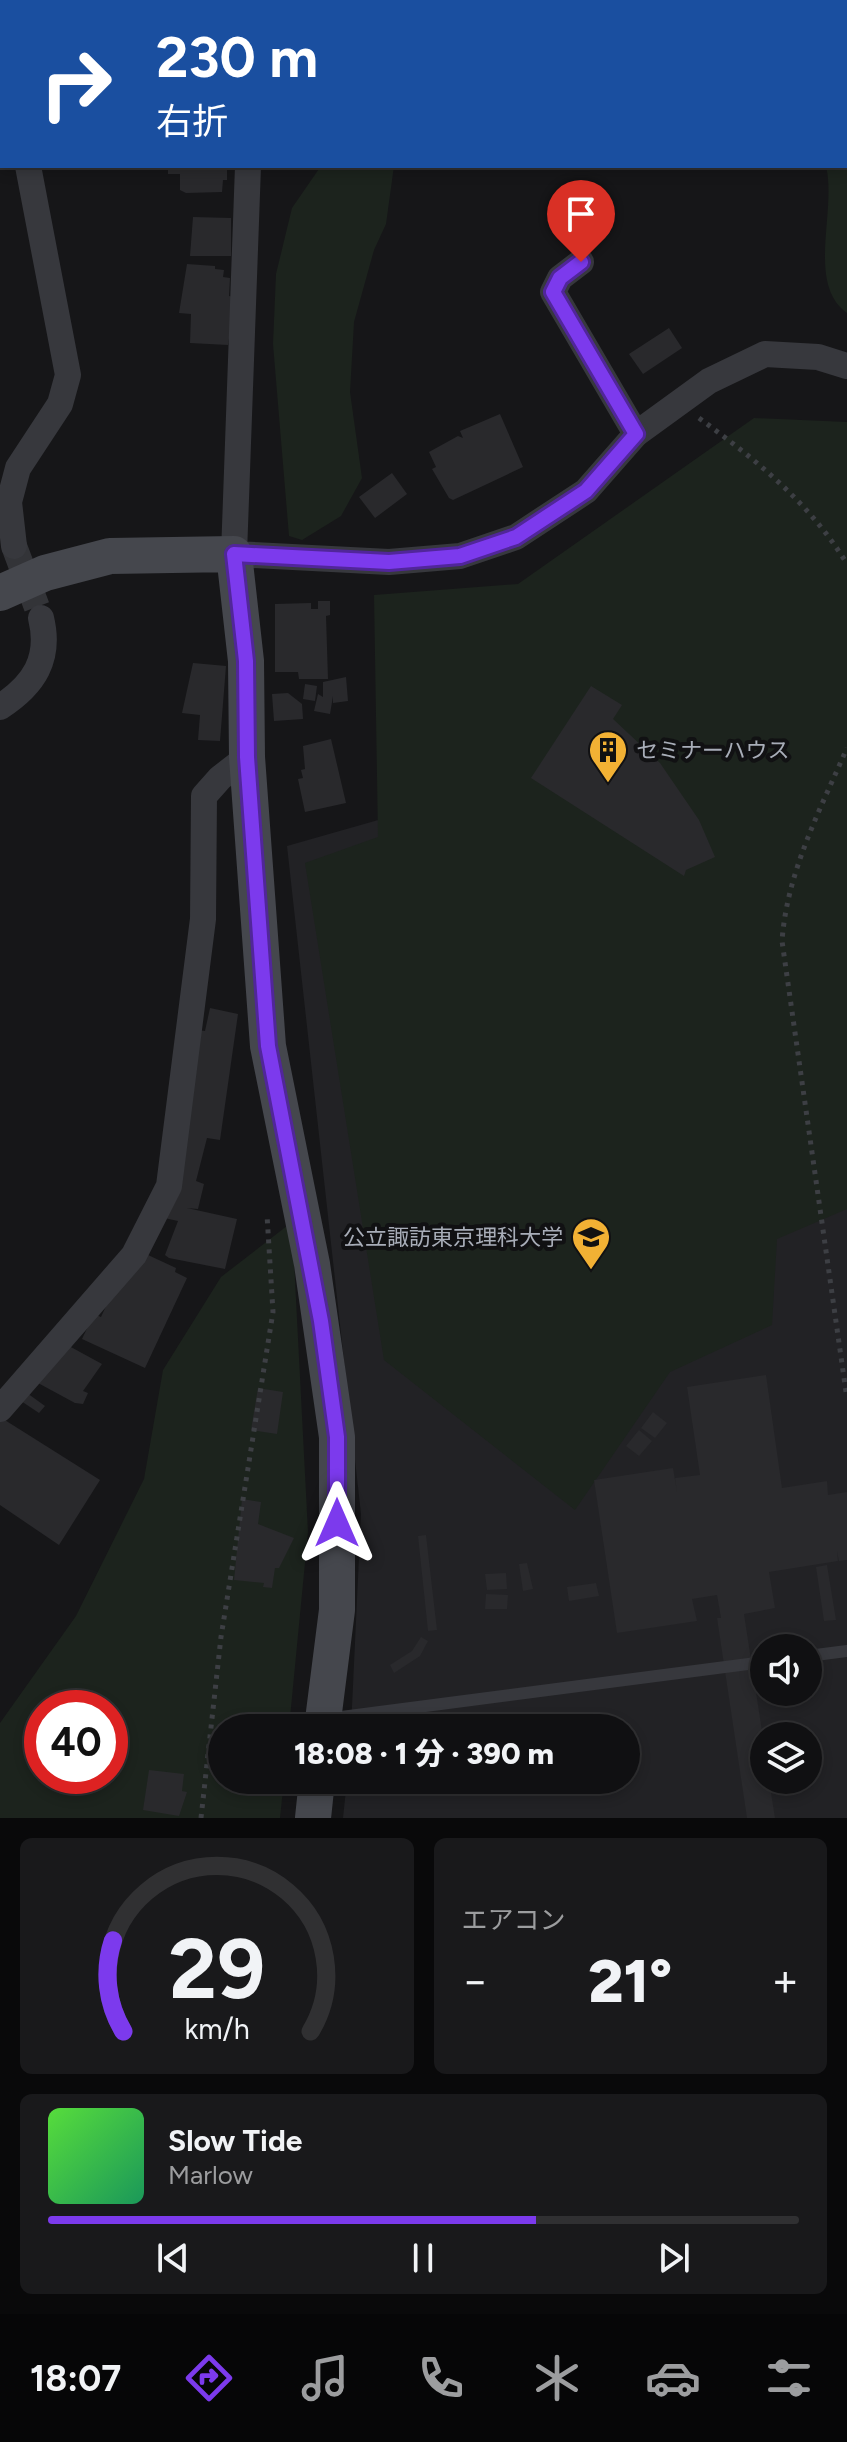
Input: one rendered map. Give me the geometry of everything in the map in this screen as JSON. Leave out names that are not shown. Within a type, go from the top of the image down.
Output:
[{"type":"street","points":[[14,546],[9,502],[18,468],[60,404],[68,375],[28,168]]},
{"type":"street","points":[[248,168],[234,554],[246,661],[247,757],[268,1046],[312,1264],[337,1437],[337,1610],[324,1714]]},
{"type":"street","points":[[581,262],[560,278],[553,292],[636,434]]},
{"type":"street","points":[[0,593],[45,573],[110,556],[234,554],[389,562],[460,556],[516,537],[586,491],[636,434],[709,381],[765,354],[818,357],[847,366]]},
{"type":"street","points":[[0,707],[23,692],[41,661],[47,642],[41,618]]},
{"type":"street","points":[[0,1409],[134,1255],[169,1186],[203,919],[204,796],[220,778],[247,757]]},
{"type":"street","points":[[313,1818],[316,1794]]},
{"type":"lane","points":[[822,1654],[847,1651]]},
{"type":"lane","points":[[394,1714],[750,1664]]},
{"type":"path","points":[[679,403],[785,486],[832,540],[847,564]]},
{"type":"path","points":[[846,1392],[782,941],[784,904],[796,868],[847,748]]},
{"type":"path","points":[[201,1818],[221,1637],[273,1312],[267,1209]]},
{"type":"shaded area","points":[[320,168],[394,168],[386,224],[374,250],[354,322],[350,392],[362,478],[341,516],[302,540],[289,536],[273,344],[276,274],[292,208]]},
{"type":"shaded area","points":[[826,168],[847,168],[847,313],[835,300],[825,266]]},
{"type":"shaded area","name":"公立諏訪東京理科大学","points":[[754,418],[847,422],[847,1209],[777,1239],[772,1325],[670,1372],[575,1510],[384,1360],[305,863],[378,837],[374,595],[518,584]]},
{"type":"shaded area","name":"公立諏訪東京理科大学","points":[[473,793],[847,1026],[847,1818],[343,1818],[346,1794],[640,1794],[640,1714],[352,1714],[361,1514],[287,846]]},
{"type":"shaded area","points":[[292,1222],[308,1532],[290,1714],[208,1714],[208,1794],[283,1794],[280,1818],[0,1818],[0,1723],[76,1616],[144,1479],[163,1370],[221,1277]]},
{"type":"building","points":[[168,168],[227,168],[227,180],[223,180],[222,192],[186,193],[180,190],[180,174],[168,174]]},
{"type":"building","points":[[193,217],[231,218],[231,256],[190,256]]},
{"type":"building","points":[[187,264],[215,266],[215,269],[224,270],[223,277],[230,278],[229,296],[235,297],[228,345],[190,343],[191,314],[179,313]]},
{"type":"building","points":[[669,328],[682,348],[643,374],[629,354]]},
{"type":"building","points":[[500,414],[523,467],[453,500],[449,498],[432,469],[436,467],[429,452],[458,436],[463,438],[460,431]]},
{"type":"building","points":[[392,473],[407,494],[375,518],[359,497]]},
{"type":"building","points":[[318,601],[330,601],[330,615],[326,616],[328,679],[299,679],[298,672],[275,672],[275,604],[311,603],[311,609],[318,609]]},
{"type":"building","points":[[193,663],[226,666],[220,741],[198,740],[200,715],[182,713]]},
{"type":"building","points":[[346,677],[348,701],[333,703],[333,696],[330,714],[314,711],[318,694],[323,697],[323,682]]},
{"type":"building","points":[[305,684],[317,686],[315,701],[303,699]]},
{"type":"building","name":"セミナーハウス","points":[[591,686],[622,705],[613,719],[660,763],[699,820],[715,857],[686,870],[684,876],[531,778]]},
{"type":"building","points":[[288,693],[302,704],[303,719],[274,721],[272,694]]},
{"type":"building","points":[[331,739],[346,803],[305,812],[298,779],[303,778],[301,770],[305,769],[303,746]]},
{"type":"building","points":[[210,1008],[238,1014],[220,1140],[207,1138],[196,1181],[204,1184],[198,1209],[187,1208],[237,1219],[225,1269],[165,1255],[178,1221],[155,1216],[190,1029],[205,1031]]},
{"type":"building","points":[[133,1248],[176,1268],[175,1272],[187,1278],[145,1368],[82,1339],[94,1314],[101,1317]]},
{"type":"building","points":[[69,1346],[102,1364],[83,1391],[88,1393],[83,1404],[75,1403],[38,1383]]},
{"type":"building","points":[[766,1375],[782,1488],[827,1481],[828,1495],[847,1492],[847,1560],[839,1561],[837,1551],[838,1561],[769,1572],[775,1608],[744,1614],[750,1653],[750,1706],[758,1706],[761,1722],[750,1722],[750,1794],[771,1794],[775,1818],[747,1818],[717,1618],[721,1618],[717,1595],[692,1599],[697,1621],[617,1633],[594,1480],[673,1468],[677,1492],[675,1478],[700,1475],[687,1387]]},
{"type":"building","points":[[258,1388],[283,1392],[277,1434],[251,1430]]},
{"type":"building","points":[[27,1393],[45,1406],[39,1413],[21,1401]]},
{"type":"building","points":[[653,1412],[667,1423],[655,1438],[641,1428]]},
{"type":"building","points":[[0,1417],[100,1480],[59,1545],[0,1505]]},
{"type":"building","points":[[639,1430],[652,1441],[639,1456],[626,1446]]},
{"type":"building","points":[[242,1499],[261,1502],[258,1524],[294,1538],[279,1568],[275,1568],[272,1588],[263,1587],[264,1583],[234,1580]]},
{"type":"building","points":[[426,1535],[437,1630],[428,1631],[418,1536]]},
{"type":"building","points":[[527,1563],[533,1589],[523,1591],[519,1564]]},
{"type":"building","points":[[827,1565],[836,1620],[824,1621],[816,1567]]},
{"type":"building","points":[[506,1573],[507,1589],[487,1590],[485,1574]]},
{"type":"building","points":[[596,1583],[599,1596],[569,1601],[567,1587]]},
{"type":"building","points":[[486,1594],[508,1595],[507,1609],[485,1609]]},
{"type":"building","points":[[421,1637],[428,1641],[420,1656],[394,1673],[390,1665],[412,1651]]},
{"type":"building","points":[[149,1770],[184,1774],[182,1791],[187,1792],[179,1816],[143,1810]]},
{"type":"tunnel","points":[[14,546],[41,618]]},
{"type":"place","name":"セミナーハウス","points":[[608,784]]},
{"type":"place","name":"公立諏訪東京理科大学","points":[[591,1271]]},
{"type":"route","points":[[337,1523],[337,1437],[321,1321],[268,1046],[247,757],[246,661],[234,554],[389,562],[460,556],[516,537],[586,491],[636,434],[553,292],[560,278],[581,262]]}]
